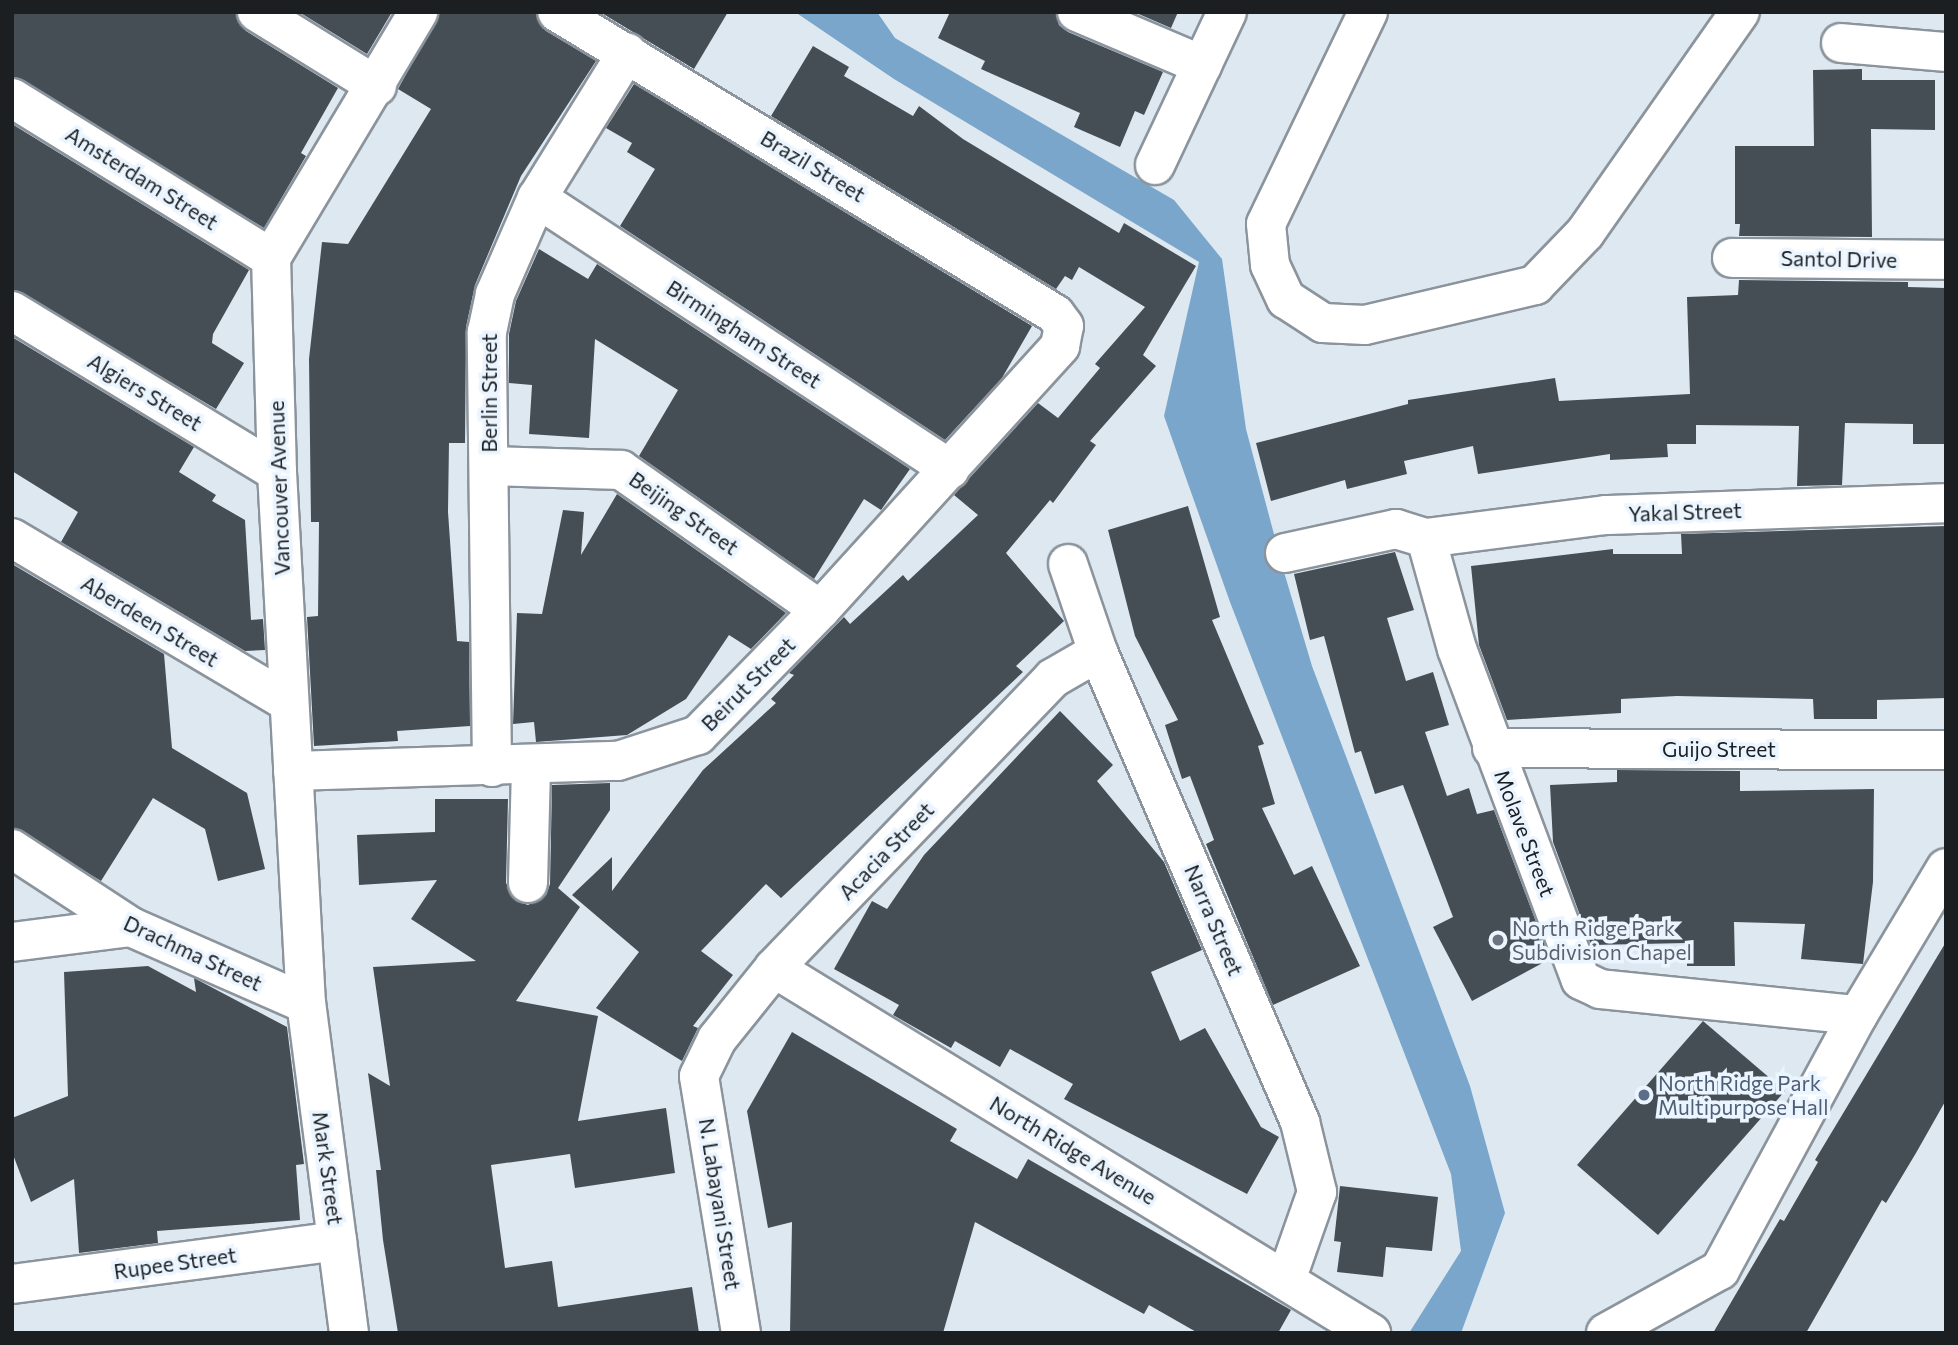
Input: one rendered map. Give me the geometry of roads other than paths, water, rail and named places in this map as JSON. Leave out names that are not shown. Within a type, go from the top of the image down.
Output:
[{"type":"street","points":[[257,12],[377,86]]},
{"type":"street","points":[[271,258],[377,86],[418,12]]},
{"type":"street","name":"Brazil Street","points":[[557,12],[1055,314],[1064,326]]},
{"type":"street","points":[[1077,12],[1202,65]]},
{"type":"street","points":[[1155,165],[1227,12]]},
{"type":"street","points":[[1368,12],[1266,224],[1270,265],[1286,299],[1323,323],[1366,325],[1535,285],[1585,233],[1740,12]]},
{"type":"street","points":[[1841,43],[1946,52]]},
{"type":"street","name":"Berlin Street","points":[[492,767],[488,332],[495,294],[537,198],[627,53]]},
{"type":"street","name":"Amsterdam Street","points":[[12,98],[271,258]]},
{"type":"street","name":"Birmingham Street","points":[[537,198],[950,469]]},
{"type":"street","name":"Vancouver Avenue","points":[[271,258],[277,472],[306,1004]]},
{"type":"street","name":"Santol Drive","points":[[1732,258],[1946,260]]},
{"type":"street","name":"Algiers Street","points":[[12,311],[277,472]]},
{"type":"street","name":"Beirut Street","points":[[293,771],[492,767],[618,761],[698,735],[820,610],[950,469],[1060,346],[1064,326]]},
{"type":"street","name":"Beijing Street","points":[[489,466],[621,470],[820,610]]},
{"type":"street","name":"Yakal Street","points":[[1426,538],[1606,514],[1946,503]]},
{"type":"street","points":[[1284,553],[1396,529],[1426,538]]},
{"type":"street","name":"Aberdeen Street","points":[[12,538],[288,702]]},
{"type":"street","name":"Molave Street","points":[[1426,538],[1433,575],[1492,748],[1581,980],[1600,989],[1858,1015]]},
{"type":"street","name":"Narra Street","points":[[1068,564],[1098,652],[1300,1122],[1317,1192],[1286,1280]]},
{"type":"street","name":"Acacia Street","points":[[699,1076],[717,1039],[774,968],[1053,678],[1098,652]]},
{"type":"street","name":"Guijo Street","points":[[1492,748],[1946,750]]},
{"type":"street","points":[[528,883],[531,765]]},
{"type":"street","name":"Drachma Street","points":[[12,849],[131,927],[306,1004]]},
{"type":"street","points":[[1606,1333],[1720,1270],[1858,1015],[1946,868]]},
{"type":"street","points":[[12,942],[131,927]]},
{"type":"street","name":"North Ridge Avenue","points":[[774,968],[1371,1333]]},
{"type":"street","name":"Mark Street","points":[[306,1004],[349,1333]]},
{"type":"street","name":"N. Labayani Street","points":[[699,1076],[741,1333]]},
{"type":"street","name":"Rupee Street","points":[[12,1284],[337,1241]]},
{"type":"water","points":[[795,12],[877,12],[895,38],[1174,200],[1222,259],[1246,429],[1284,572],[1312,666],[1470,1086],[1505,1213],[1461,1333],[1409,1333],[1461,1251],[1451,1174],[1230,602],[1164,416],[1199,262],[894,79]]},
{"type":"place","name":"North Ridge Park Subdivision Chapel","points":[[1498,940]]},
{"type":"place","name":"North Ridge Park Multipurpose Hall","points":[[1644,1095]]}]
